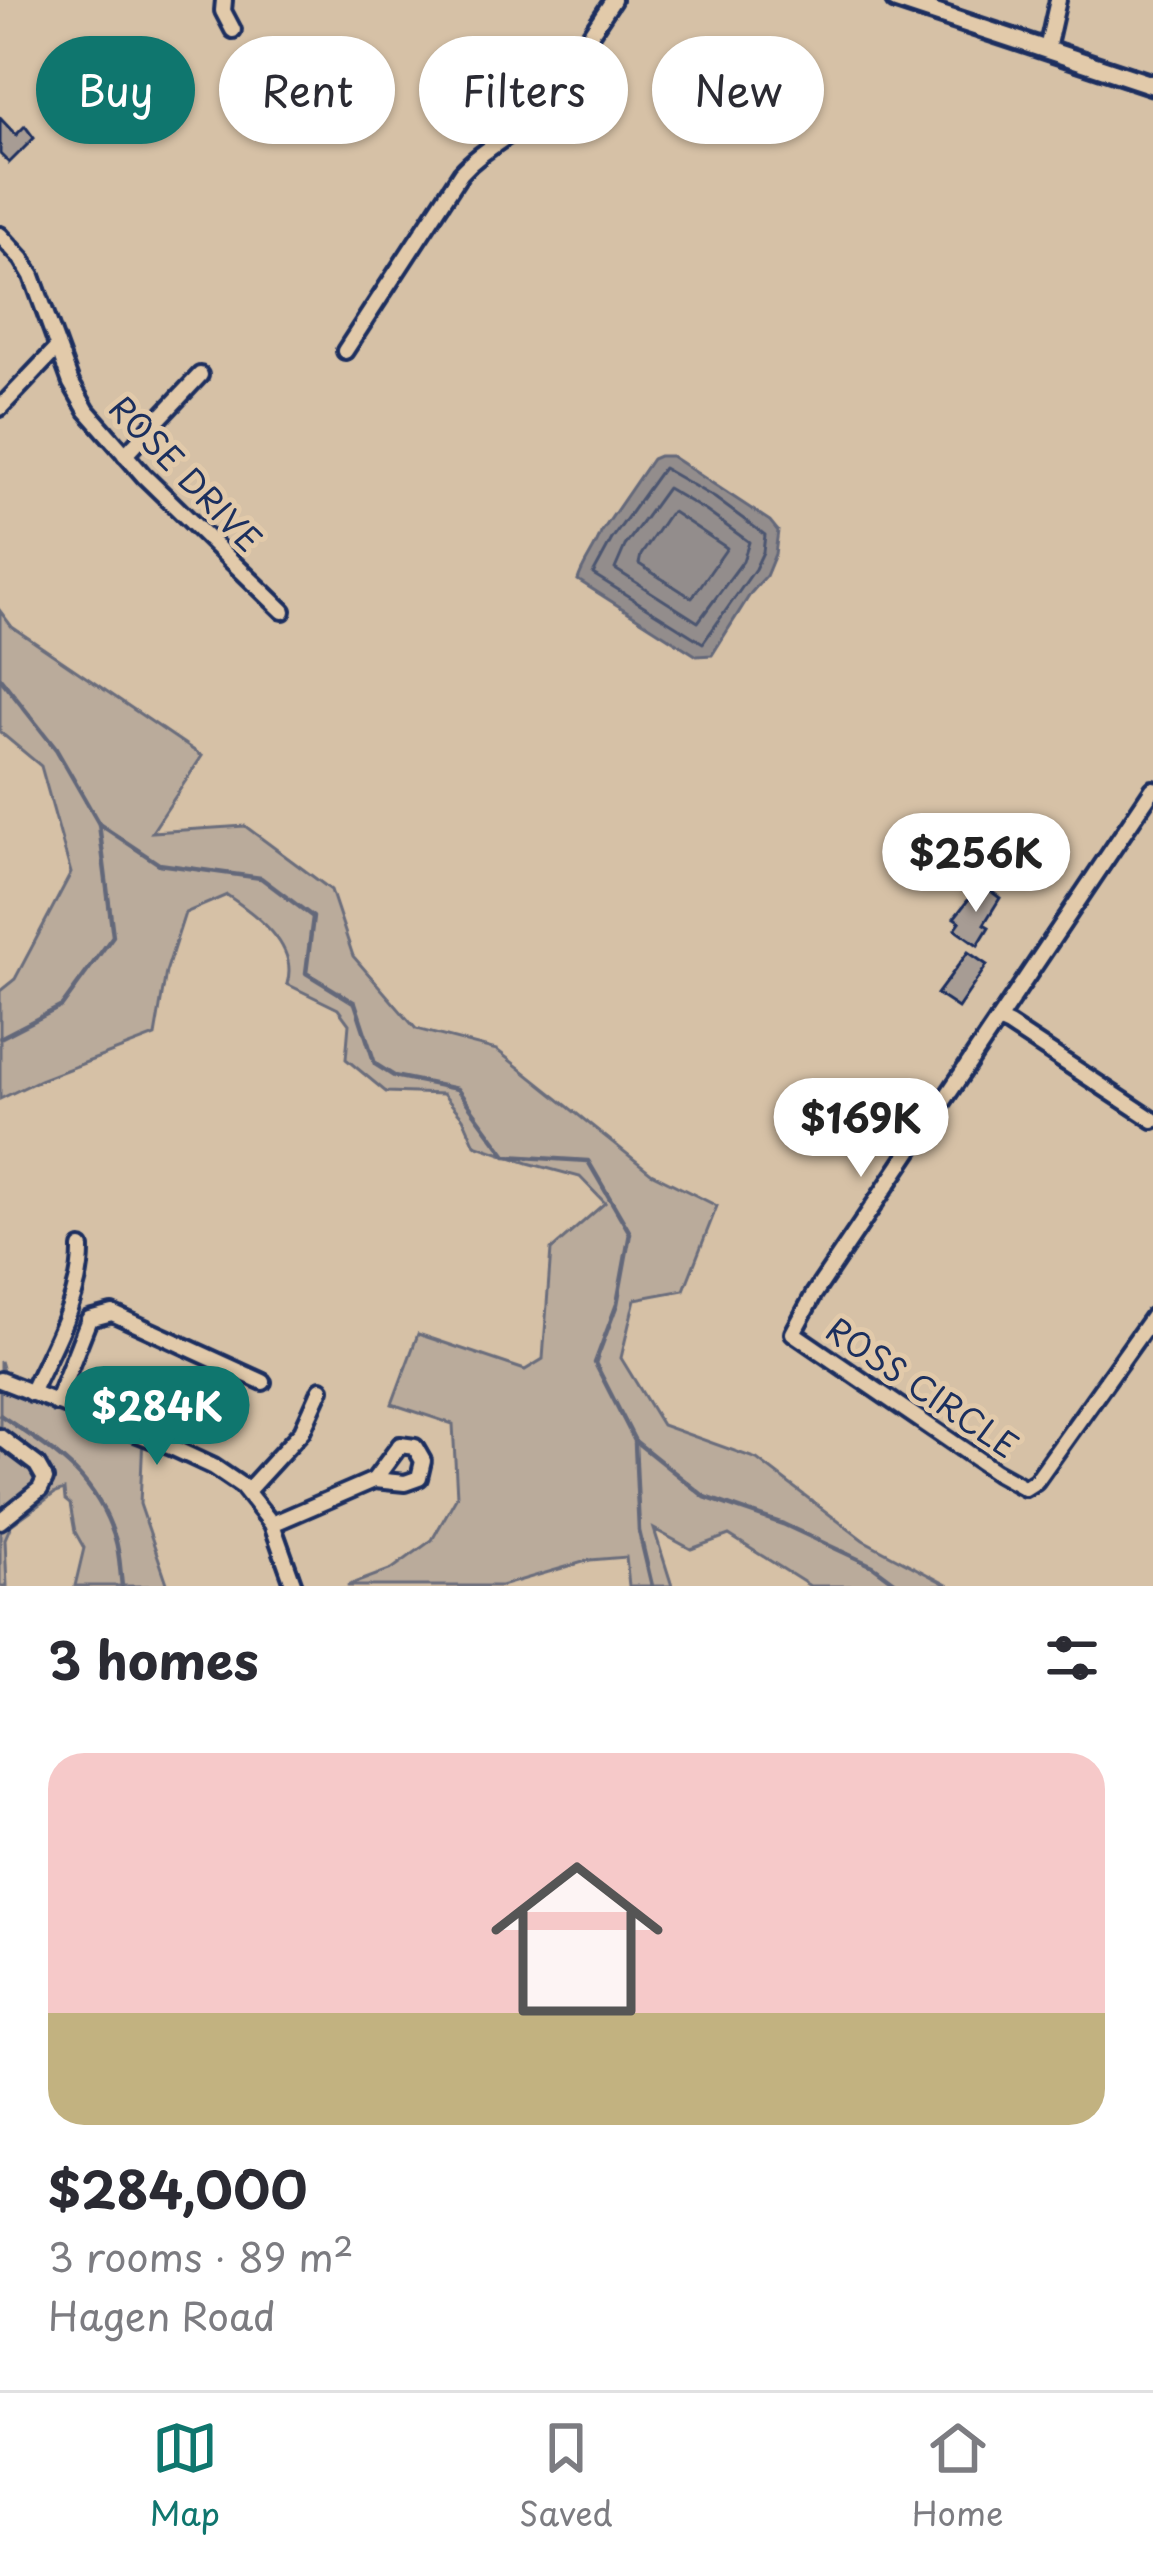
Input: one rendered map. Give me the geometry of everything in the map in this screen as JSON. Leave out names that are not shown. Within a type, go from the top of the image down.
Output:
[{"type":"main road","points":[[896,0],[1047,50],[1151,78]]},
{"type":"street","points":[[224,0],[223,11],[233,30]]},
{"type":"street","points":[[345,351],[461,173],[542,108],[613,0]]},
{"type":"street","points":[[1047,50],[1058,0]]},
{"type":"street","name":"ROSE DRIVE","points":[[0,236],[32,276],[57,348],[87,411],[125,455],[284,611]]},
{"type":"street","points":[[0,408],[57,348]]},
{"type":"street","points":[[125,455],[200,375]]},
{"type":"street","name":"ROSS CIRCLE","points":[[1153,789],[814,1294],[794,1333],[1025,1488],[1036,1481],[1153,1316]]},
{"type":"street","points":[[998,1020],[1153,1120]]},
{"type":"street","points":[[31,1393],[75,1289],[81,1248]]},
{"type":"street","points":[[56,1403],[89,1319],[112,1313],[262,1382]]},
{"type":"street","points":[[0,1380],[214,1467],[248,1491],[272,1524],[293,1586]]},
{"type":"street","points":[[248,1491],[302,1431],[321,1389]]},
{"type":"street","points":[[0,1437],[37,1465],[45,1479],[40,1489],[0,1521]]},
{"type":"street","points":[[272,1524],[374,1480]]},
{"type":"shaded area","points":[[0,611],[12,627],[202,756],[152,832],[245,826],[331,890],[353,956],[416,1029],[497,1050],[651,1173],[717,1206],[684,1290],[635,1299],[621,1358],[662,1425],[757,1459],[863,1540],[949,1586],[810,1586],[729,1535],[691,1549],[654,1529],[672,1586],[629,1586],[626,1557],[590,1560],[501,1586],[347,1586],[392,1569],[432,1540],[457,1496],[453,1424],[392,1404],[418,1334],[525,1370],[543,1359],[551,1250],[605,1203],[580,1177],[475,1145],[463,1118],[443,1094],[386,1092],[346,1059],[349,1024],[338,1009],[287,984],[287,956],[281,944],[227,895],[185,913],[166,972],[155,1036],[0,1099],[0,991],[15,979],[71,873],[41,766],[0,732]]},
{"type":"shaded area","points":[[0,1361],[6,1382],[143,1436],[140,1504],[168,1586],[75,1586],[84,1548],[64,1490],[11,1525],[5,1539],[7,1586],[0,1586]]},
{"type":"water","points":[[671,456],[778,531],[766,576],[712,655],[697,656],[578,580],[601,533],[652,459]]},
{"type":"building","points":[[0,118],[16,135],[25,126],[34,138],[9,163],[0,154]]},
{"type":"building","points":[[984,886],[1000,898],[978,945],[955,929],[960,922],[954,918]]},
{"type":"building","points":[[968,952],[987,965],[958,1008],[937,994]]},
{"type":"waterway","points":[[0,678],[56,749],[99,824],[159,864],[261,878],[313,917],[306,973],[355,1003],[375,1064],[394,1076],[457,1089],[506,1156],[588,1161],[630,1233],[617,1304],[595,1363],[635,1441],[705,1497],[783,1524],[873,1566],[900,1586]]},
{"type":"waterway","points":[[0,1038],[62,1006],[113,936],[99,824]]},
{"type":"waterway","points":[[0,1415],[70,1466],[96,1496],[115,1538],[122,1586]]},
{"type":"waterway","points":[[635,1443],[639,1531],[652,1586]]}]
